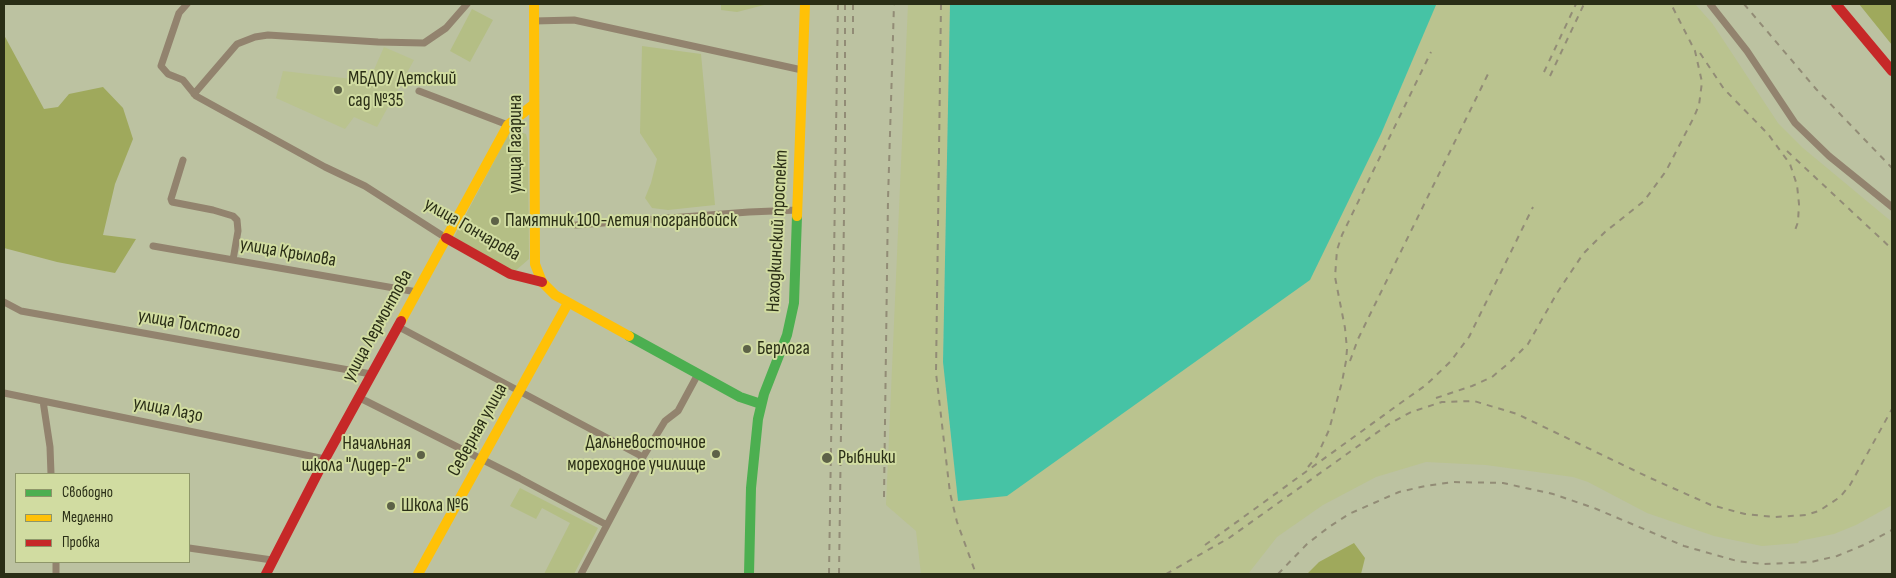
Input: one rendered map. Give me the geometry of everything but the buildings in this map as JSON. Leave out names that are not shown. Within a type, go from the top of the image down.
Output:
[{"type":"main road","name":"улица Гагарина","points":[[534,4],[534,251],[535,264],[542,282]]},
{"type":"main road","name":"Находкинский проспект","points":[[748,574],[751,488],[754,449],[761,404],[781,353],[792,319],[794,303],[805,4]]},
{"type":"main road","points":[[1836,4],[1892,71]]},
{"type":"main road","name":"улица Лермонтова","points":[[266,574],[325,458],[508,125],[533,105]]},
{"type":"main road","name":"улица Гончарова","points":[[446,238],[510,274],[542,282],[555,295],[568,303],[740,397],[761,404]]},
{"type":"main road","name":"Северная улица","points":[[418,574],[568,303]]},
{"type":"street","name":"улица Гончарова","points":[[187,4],[180,13],[161,66],[168,74],[183,80],[194,94],[325,167],[365,186],[446,238]]},
{"type":"street","points":[[194,94],[237,44],[255,37],[268,35],[424,43],[446,28],[467,4]]},
{"type":"street","points":[[1710,4],[1747,51],[1795,123],[1829,156],[1892,207]]},
{"type":"street","points":[[534,21],[574,20],[802,70]]},
{"type":"street","points":[[419,91],[508,125]]},
{"type":"street","points":[[183,160],[171,199],[172,202],[233,216],[237,220],[238,231],[233,260]]},
{"type":"street","points":[[576,225],[798,210]]},
{"type":"street","name":"улица Крылова","points":[[153,246],[417,292]]},
{"type":"street","name":"улица Толстого","points":[[4,302],[21,311],[372,374]]},
{"type":"street","points":[[397,326],[644,457]]},
{"type":"street","points":[[581,574],[644,457],[665,422],[678,411],[698,374]]},
{"type":"street","name":"улица Лазо","points":[[4,392],[325,458]]},
{"type":"street","points":[[358,397],[607,525]]},
{"type":"street","points":[[43,401],[50,447],[51,473]]},
{"type":"street","points":[[190,548],[272,560]]},
{"type":"shaded area","points":[[721,4],[768,4],[737,12],[721,10]]},
{"type":"shaded area","points":[[908,4],[950,4],[943,362],[958,501],[1381,134],[1436,4],[1695,4],[1712,23],[1778,123],[1803,148],[1892,222],[1892,505],[1856,525],[1834,534],[1799,541],[1798,543],[1762,546],[1714,536],[1647,513],[1588,482],[1573,477],[1486,465],[1426,462],[1376,477],[1323,505],[1277,537],[1248,574],[921,574],[916,531],[886,505]]},
{"type":"shaded area","points":[[1859,4],[1892,4],[1892,45]]},
{"type":"shaded area","points":[[472,9],[493,20],[470,62],[450,51]]},
{"type":"shaded area","points":[[4,35],[44,109],[58,107],[69,94],[103,87],[123,108],[133,139],[115,184],[103,235],[136,239],[115,273],[57,262],[4,248]]},
{"type":"shaded area","points":[[642,46],[701,54],[715,205],[668,210],[652,208],[645,198],[657,159],[640,133]]},
{"type":"shaded area","name":"МБДОУ Детский сад №35","points":[[384,47],[414,60],[377,127],[354,117],[345,129],[276,98],[283,71],[369,81]]},
{"type":"shaded area","points":[[511,129],[526,134],[528,142],[529,259],[514,272],[454,237]]},
{"type":"shaded area","points":[[520,488],[598,528],[574,574],[544,574],[570,523],[542,508],[536,519],[510,506]]},
{"type":"shaded area","points":[[1354,543],[1365,558],[1361,574],[1307,574],[1319,562]]},
{"type":"water","points":[[950,4],[1436,4],[1381,134],[1310,280],[1007,496],[958,501],[943,362]]},
{"type":"railway","points":[[829,574],[838,4]]},
{"type":"railway","points":[[839,574],[845,4]]},
{"type":"railway","points":[[853,4],[853,34]]},
{"type":"railway","points":[[884,497],[888,199],[894,4]]},
{"type":"railway","points":[[941,4],[936,373],[950,493],[957,522],[976,574]]},
{"type":"railway","points":[[1544,72],[1576,4]]},
{"type":"railway","points":[[1550,76],[1584,4]]},
{"type":"railway","points":[[1436,398],[1492,377],[1510,362],[1528,344],[1557,293],[1583,254],[1605,232],[1644,201],[1666,171],[1699,105],[1702,82],[1695,51],[1671,4]]},
{"type":"railway","points":[[1744,4],[1816,89],[1892,168]]},
{"type":"railway","points":[[1308,467],[1317,456],[1329,430],[1346,361],[1345,328],[1335,277],[1337,250],[1342,235],[1431,52]]},
{"type":"railway","points":[[1700,53],[1724,89],[1768,134],[1790,164],[1797,185],[1799,204],[1798,222],[1794,233]]},
{"type":"railway","points":[[1350,361],[1358,339],[1490,70]]},
{"type":"railway","points":[[1787,151],[1892,249]]},
{"type":"railway","points":[[1205,545],[1426,385],[1450,362],[1469,337],[1533,207]]},
{"type":"railway","points":[[1166,574],[1229,538],[1389,424],[1411,412],[1442,402],[1474,401],[1517,414],[1711,505],[1745,514],[1775,517],[1806,515],[1819,511],[1840,497],[1850,485],[1892,409]]},
{"type":"railway","points":[[1278,574],[1307,544],[1349,514],[1399,492],[1453,482],[1503,483],[1553,494],[1594,508],[1684,546],[1737,561],[1762,564],[1811,562],[1837,556],[1866,544],[1892,530]]},
{"type":"traffic: fast","points":[[749,574],[751,488],[758,419],[764,394],[787,335],[794,303],[797,216]]},
{"type":"traffic: fast","points":[[629,336],[740,397],[761,404]]},
{"type":"traffic: slow","points":[[534,4],[535,264],[542,282],[555,295],[629,336]]},
{"type":"traffic: slow","points":[[797,216],[805,4]]},
{"type":"traffic: slow","points":[[401,321],[508,125],[533,105]]},
{"type":"traffic: slow","points":[[418,574],[568,303]]},
{"type":"traffic: jam","points":[[1836,4],[1892,71]]},
{"type":"traffic: jam","points":[[446,238],[510,274],[542,282]]},
{"type":"traffic: jam","points":[[266,574],[325,459],[401,321]]},
{"type":"place","name":"МБДОУ Детский сад №35","points":[[338,90]]},
{"type":"place","name":"Памятник 100-летия погранвойск","points":[[495,221]]},
{"type":"place","name":"Берлога","points":[[747,349]]},
{"type":"place","name":"Дальневосточное мореходное училище","points":[[716,454]]},
{"type":"place","name":"Начальная школа \"Лидер-2\"","points":[[421,455]]},
{"type":"place","name":"Рыбники","points":[[827,458]]},
{"type":"place","name":"Школа №6","points":[[391,506]]}]
